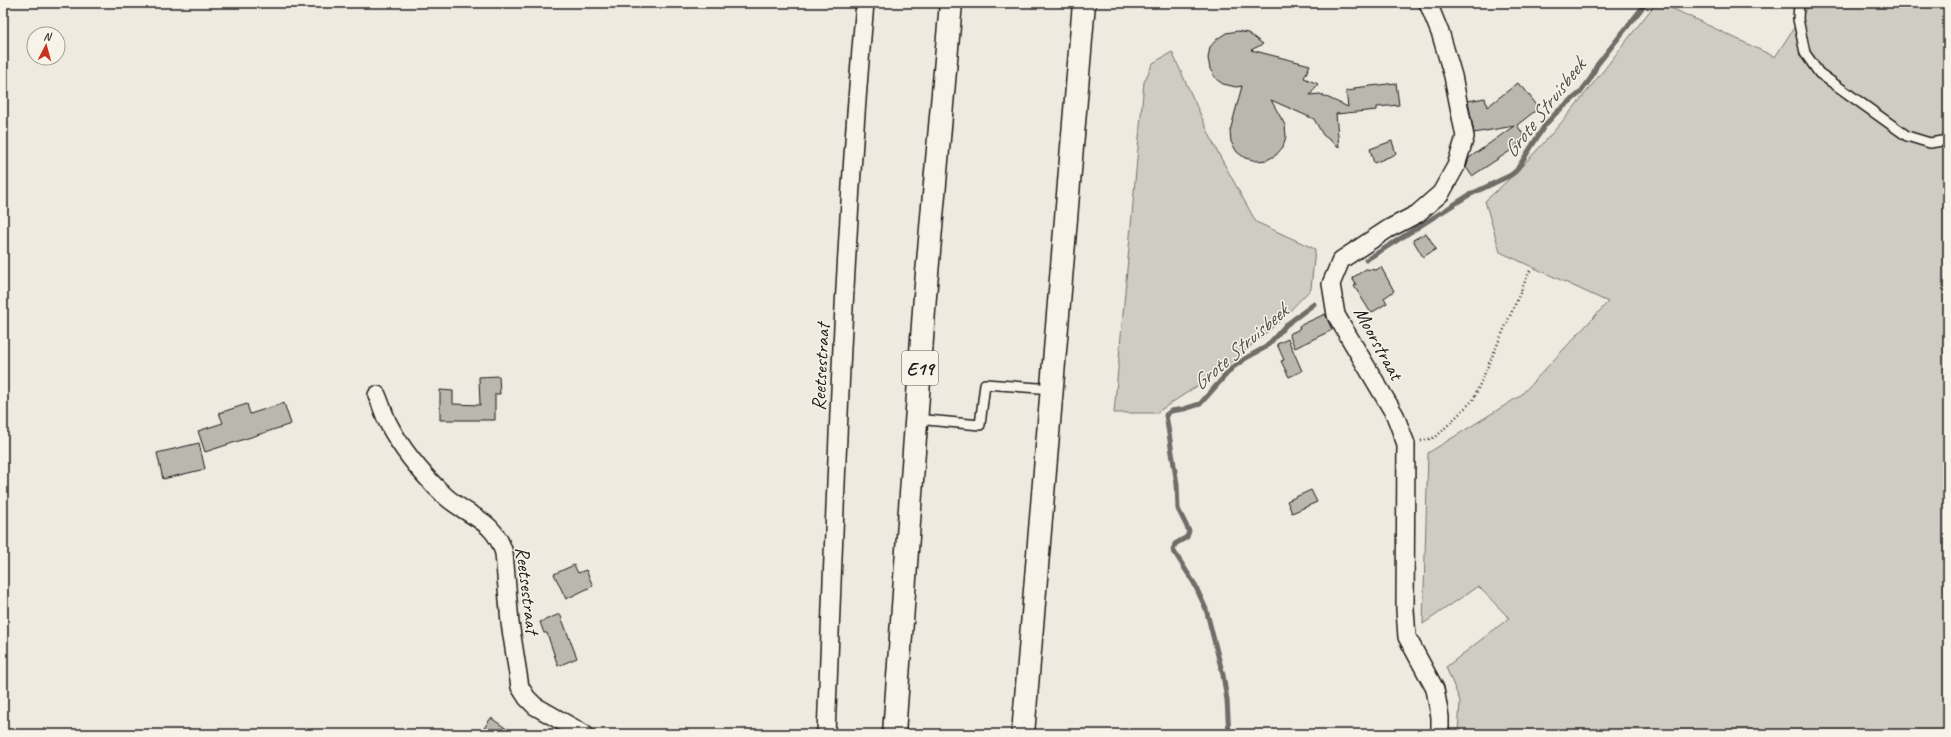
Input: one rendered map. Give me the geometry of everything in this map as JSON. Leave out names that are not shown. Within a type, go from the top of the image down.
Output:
[{"type":"highway","name":"E19","points":[[894,734],[925,296],[951,3]]},
{"type":"highway","points":[[1023,734],[1084,3]]},
{"type":"street","name":"Reetsestraat","points":[[826,734],[846,284],[865,3]]},
{"type":"street","name":"Moorstraat","points":[[1428,3],[1443,42],[1465,137],[1456,166],[1441,193],[1417,214],[1388,229],[1341,260],[1331,284],[1336,315],[1395,415],[1406,444],[1405,610],[1407,637],[1435,689],[1440,717],[1440,734]]},
{"type":"street","name":"Reetsestraat","points":[[377,395],[388,423],[429,480],[446,497],[487,524],[501,542],[504,552],[510,623],[520,687],[527,698],[535,706],[584,734]]},
{"type":"lane","points":[[1799,3],[1798,19],[1805,53],[1819,73],[1907,136],[1930,143],[1948,140]]},
{"type":"lane","points":[[916,419],[980,426],[986,384],[1052,389]]},
{"type":"path","points":[[1406,444],[1436,437],[1473,400],[1531,268]]},
{"type":"shaded area","points":[[1656,3],[1661,3],[1775,57],[1810,3],[1948,3],[1948,734],[1458,734],[1460,701],[1446,667],[1509,618],[1478,586],[1423,624],[1428,453],[1520,396],[1608,302],[1500,252],[1485,201],[1532,156],[1554,131],[1596,81]]},
{"type":"shaded area","points":[[1172,52],[1217,151],[1256,222],[1315,249],[1311,289],[1281,320],[1226,367],[1156,413],[1114,413],[1144,82],[1153,63]]},
{"type":"building","points":[[1238,31],[1248,33],[1263,44],[1251,50],[1310,65],[1304,78],[1318,84],[1310,95],[1320,94],[1348,107],[1346,91],[1355,90],[1354,88],[1396,83],[1399,105],[1377,107],[1377,110],[1336,114],[1339,147],[1323,135],[1314,119],[1271,100],[1285,125],[1286,136],[1283,147],[1276,155],[1267,160],[1257,161],[1245,158],[1237,152],[1231,142],[1230,131],[1242,86],[1236,87],[1223,84],[1216,79],[1210,69],[1208,58],[1210,47],[1217,39],[1226,33]]},
{"type":"building","points":[[1518,83],[1539,108],[1517,125],[1524,136],[1516,147],[1472,176],[1466,167],[1469,158],[1514,126],[1474,133],[1468,101],[1485,98],[1487,107]]},
{"type":"building","points":[[1392,141],[1396,154],[1374,163],[1370,149]]},
{"type":"building","points":[[1426,233],[1436,249],[1423,257],[1413,240]]},
{"type":"building","points":[[1381,267],[1394,291],[1384,298],[1387,303],[1371,313],[1354,286],[1356,285],[1352,278],[1366,269],[1376,270]]},
{"type":"building","points":[[1325,314],[1332,330],[1295,348],[1289,334],[1300,329],[1299,326]]},
{"type":"building","points":[[1288,339],[1302,371],[1289,377],[1281,361],[1284,360],[1277,344]]},
{"type":"building","points":[[499,376],[500,394],[495,394],[495,420],[440,420],[440,390],[453,391],[453,404],[480,405],[479,377]]},
{"type":"building","points":[[284,403],[291,424],[205,452],[198,431],[223,423],[219,413],[247,404],[250,414]]},
{"type":"building","points":[[199,443],[205,469],[163,479],[157,453]]},
{"type":"building","points":[[1311,490],[1317,502],[1292,513],[1287,501]]},
{"type":"building","points":[[574,565],[578,573],[586,570],[593,586],[566,599],[554,574]]},
{"type":"building","points":[[560,614],[577,658],[558,666],[547,633],[544,633],[540,622]]},
{"type":"building","points":[[491,718],[514,734],[480,734]]},
{"type":"waterway","name":"Grote Struisbeek","points":[[1366,260],[1469,195],[1511,175],[1516,171],[1545,125],[1557,112],[1580,93],[1591,78],[1597,65],[1646,3]]},
{"type":"waterway","name":"Grote Struisbeek","points":[[1229,734],[1227,700],[1223,675],[1206,609],[1194,583],[1173,550],[1175,544],[1187,537],[1189,531],[1178,509],[1177,484],[1166,415],[1171,411],[1200,404],[1232,368],[1266,347],[1286,325],[1314,304]]}]
